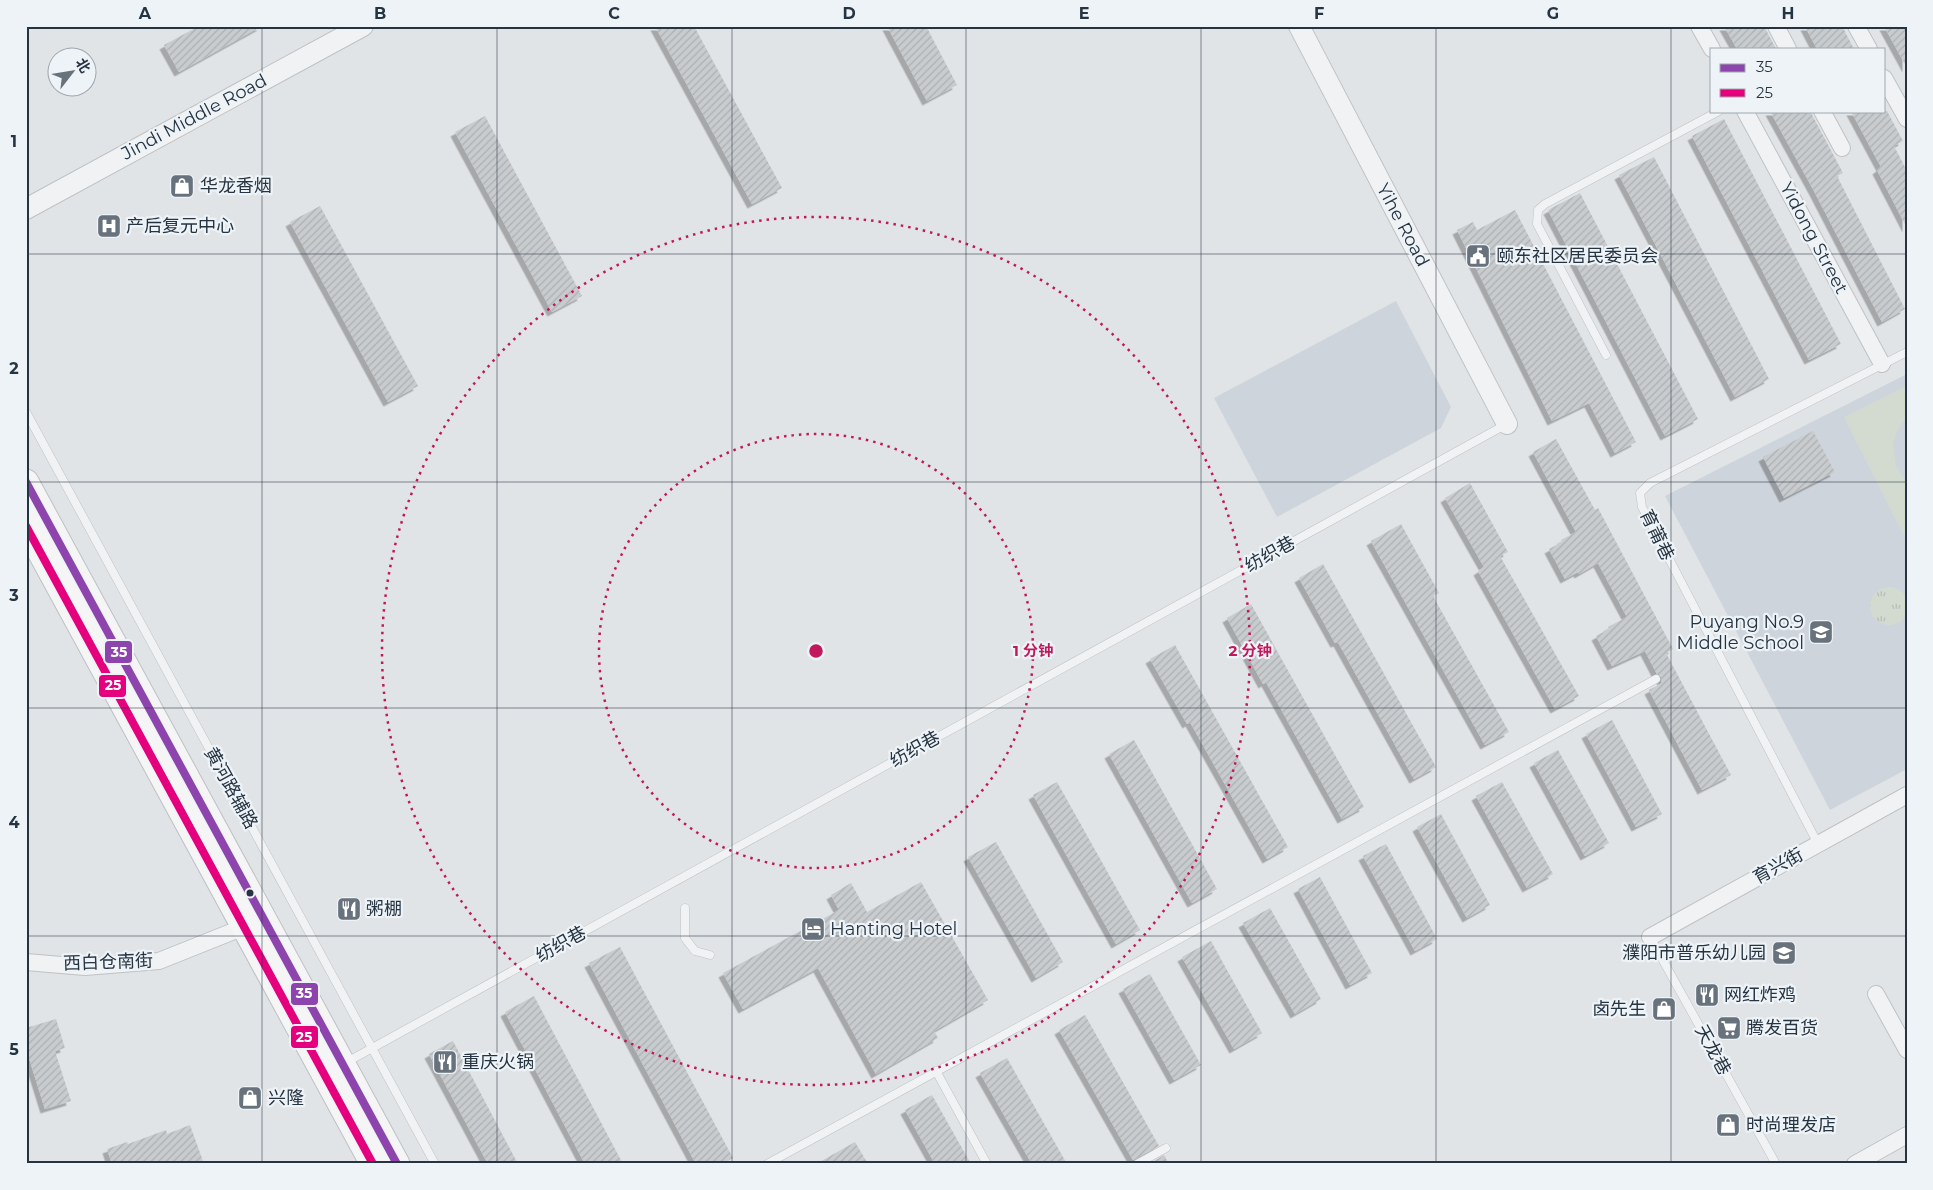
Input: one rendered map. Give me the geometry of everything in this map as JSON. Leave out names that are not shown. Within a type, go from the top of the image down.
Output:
[{"type":"main road","points":[[26,482],[333,1069],[373,1164]]},
{"type":"main road","points":[[26,526],[244,927],[333,1069],[397,1164]]},
{"type":"street","name":"Jindi Middle Road","points":[[26,209],[363,26]]},
{"type":"street","name":"Yihe Road","points":[[1299,26],[1507,424]]},
{"type":"street","points":[[1700,26],[1711,48]]},
{"type":"street","points":[[1776,26],[1787,48]]},
{"type":"street","points":[[1856,26],[1867,48]]},
{"type":"street","points":[[1886,82],[1907,119]]},
{"type":"street","name":"Yidong Street","points":[[1746,112],[1882,364]]},
{"type":"street","points":[[1823,112],[1842,148]]},
{"type":"street","name":"育兴街","points":[[1650,937],[1907,795]]},
{"type":"street","name":"西白仓南街","points":[[26,962],[85,967],[159,961],[244,927]]},
{"type":"street","points":[[1876,994],[1907,1050]]},
{"type":"street","points":[[1854,1164],[1907,1135]]},
{"type":"lane","points":[[1606,356],[1537,224],[1538,210],[1544,204],[1717,112]]},
{"type":"lane","name":"育莆巷","points":[[1818,844],[1642,507],[1640,493],[1650,483],[1907,352]]},
{"type":"lane","name":"黄河路辅路","points":[[26,412],[435,1164]]},
{"type":"lane","name":"纺织巷","points":[[333,1069],[1507,424]]},
{"type":"lane","points":[[767,1164],[1656,679]]},
{"type":"lane","points":[[685,908],[685,938],[695,951],[710,955]]},
{"type":"lane","name":"天龙巷","points":[[1650,937],[1776,1164]]},
{"type":"lane","points":[[936,1071],[987,1164]]},
{"type":"lane","points":[[1137,1164],[1166,1148]]},
{"type":"shaded area","points":[[1396,301],[1451,407],[1441,428],[1277,517],[1214,398]]},
{"type":"shaded area","name":"Puyang No.9 Middle School","points":[[1907,374],[1907,769],[1830,810],[1665,496]]},
{"type":"green space","points":[[1907,386],[1907,416],[1896,433],[1893,444],[1896,466],[1907,483],[1907,542],[1844,417]]},
{"type":"green space","points":[[1889,587],[1903,592],[1908,606],[1903,620],[1889,625],[1875,620],[1870,606],[1875,592]]},
{"type":"building","points":[[199,26],[262,26],[179,72],[164,45]]},
{"type":"building","points":[[655,26],[694,26],[782,188],[752,204]]},
{"type":"building","points":[[887,26],[926,26],[957,85],[927,101]]},
{"type":"building","points":[[1724,26],[1764,26],[1775,48],[1736,48]]},
{"type":"building","points":[[1805,26],[1842,26],[1853,48],[1816,48]]},
{"type":"building","points":[[1884,26],[1907,26],[1907,68]]},
{"type":"building","points":[[1887,111],[1903,141],[1894,146],[1907,171],[1907,228],[1877,170],[1881,167],[1852,112]]},
{"type":"building","points":[[1771,112],[1811,112],[1843,173],[1837,176],[1905,309],[1882,322]]},
{"type":"building","points":[[485,116],[582,296],[552,312],[455,132]]},
{"type":"building","points":[[1724,119],[1841,344],[1809,360],[1692,136]]},
{"type":"building","points":[[1654,157],[1769,379],[1735,397],[1619,175]]},
{"type":"building","points":[[1580,193],[1698,419],[1665,436],[1548,210]]},
{"type":"building","points":[[320,206],[418,386],[388,402],[290,222]]},
{"type":"building","points":[[1515,210],[1636,442],[1615,453],[1589,403],[1552,421],[1457,230],[1473,222],[1477,230]]},
{"type":"building","points":[[1813,431],[1835,472],[1784,498],[1763,457]]},
{"type":"building","points":[[1556,439],[1595,510],[1598,508],[1673,649],[1666,653],[1731,775],[1702,790],[1649,690],[1662,683],[1661,677],[1657,674],[1645,651],[1612,666],[1596,636],[1627,617],[1598,563],[1579,574],[1578,572],[1565,579],[1549,549],[1576,532],[1533,452]]},
{"type":"building","points":[[1470,483],[1508,552],[1500,556],[1579,696],[1555,709],[1478,571],[1484,567],[1445,498]]},
{"type":"building","points":[[1401,524],[1439,593],[1433,596],[1509,732],[1485,745],[1371,541]]},
{"type":"building","points":[[1323,564],[1436,767],[1414,779],[1338,642],[1335,643],[1299,578]]},
{"type":"building","points":[[1251,604],[1364,807],[1342,819],[1266,682],[1263,684],[1227,618]]},
{"type":"building","points":[[1175,645],[1288,847],[1267,859],[1190,722],[1187,724],[1150,659]]},
{"type":"building","points":[[1612,720],[1662,814],[1636,827],[1586,734]]},
{"type":"building","points":[[1134,740],[1217,889],[1192,903],[1109,754]]},
{"type":"building","points":[[1558,750],[1609,843],[1585,856],[1534,763]]},
{"type":"building","points":[[1057,782],[1140,930],[1116,944],[1033,795]]},
{"type":"building","points":[[1502,782],[1553,874],[1527,888],[1476,796]]},
{"type":"building","points":[[1441,814],[1490,905],[1467,918],[1417,827]]},
{"type":"building","points":[[996,842],[1063,962],[1036,978],[968,857]]},
{"type":"building","points":[[1386,844],[1437,939],[1415,951],[1363,856]]},
{"type":"building","points":[[1320,877],[1372,973],[1350,985],[1298,889]]},
{"type":"building","points":[[921,882],[988,1000],[934,1031],[938,1038],[876,1074],[818,968],[743,1009],[723,973],[839,910],[831,895],[851,883],[867,912]]},
{"type":"building","points":[[1270,908],[1321,999],[1295,1014],[1243,923]]},
{"type":"building","points":[[1211,941],[1262,1033],[1234,1049],[1182,957]]},
{"type":"building","points":[[620,947],[733,1158],[722,1164],[696,1164],[589,963]]},
{"type":"building","points":[[1150,974],[1201,1065],[1174,1080],[1123,989]]},
{"type":"building","points":[[534,996],[623,1164],[585,1164],[505,1012]]},
{"type":"building","points":[[1085,1015],[1159,1146],[1133,1160],[1059,1030]]},
{"type":"building","points":[[56,1019],[65,1048],[55,1051],[71,1101],[45,1109],[29,1058],[26,1059],[26,1028]]},
{"type":"building","points":[[453,1041],[518,1164],[488,1164],[429,1054]]},
{"type":"building","points":[[1007,1058],[1067,1164],[1032,1164],[980,1073]]},
{"type":"building","points":[[932,1095],[971,1164],[935,1164],[905,1110]]},
{"type":"building","points":[[190,1125],[204,1164],[112,1164],[107,1149],[127,1142],[128,1144],[166,1130],[167,1134]]},
{"type":"building","points":[[855,1142],[868,1164],[816,1164]]},
{"type":"building","points":[[1164,1155],[1169,1164],[1149,1164]]},
{"type":"transit line","name":"35","points":[[26,482],[397,1164]]},
{"type":"transit line","name":"25","points":[[26,526],[373,1164]]},
{"type":"place","name":"华龙香烟","points":[[182,186]]},
{"type":"place","name":"产后复元中心","points":[[109,226]]},
{"type":"place","name":"颐东社区居民委员会","points":[[1478,256]]},
{"type":"place","name":"Puyang No.9 Middle School","points":[[1821,632]]},
{"type":"place","name":"粥棚","points":[[349,909]]},
{"type":"place","name":"Hanting Hotel","points":[[813,929]]},
{"type":"place","name":"濮阳市普乐幼儿园","points":[[1784,953]]},
{"type":"place","name":"网红炸鸡","points":[[1707,995]]},
{"type":"place","name":"卤先生","points":[[1664,1009]]},
{"type":"place","name":"腾发百货","points":[[1729,1028]]},
{"type":"place","name":"重庆火锅","points":[[445,1062]]},
{"type":"place","name":"兴隆","points":[[250,1098]]},
{"type":"place","name":"时尚理发店","points":[[1728,1125]]}]
